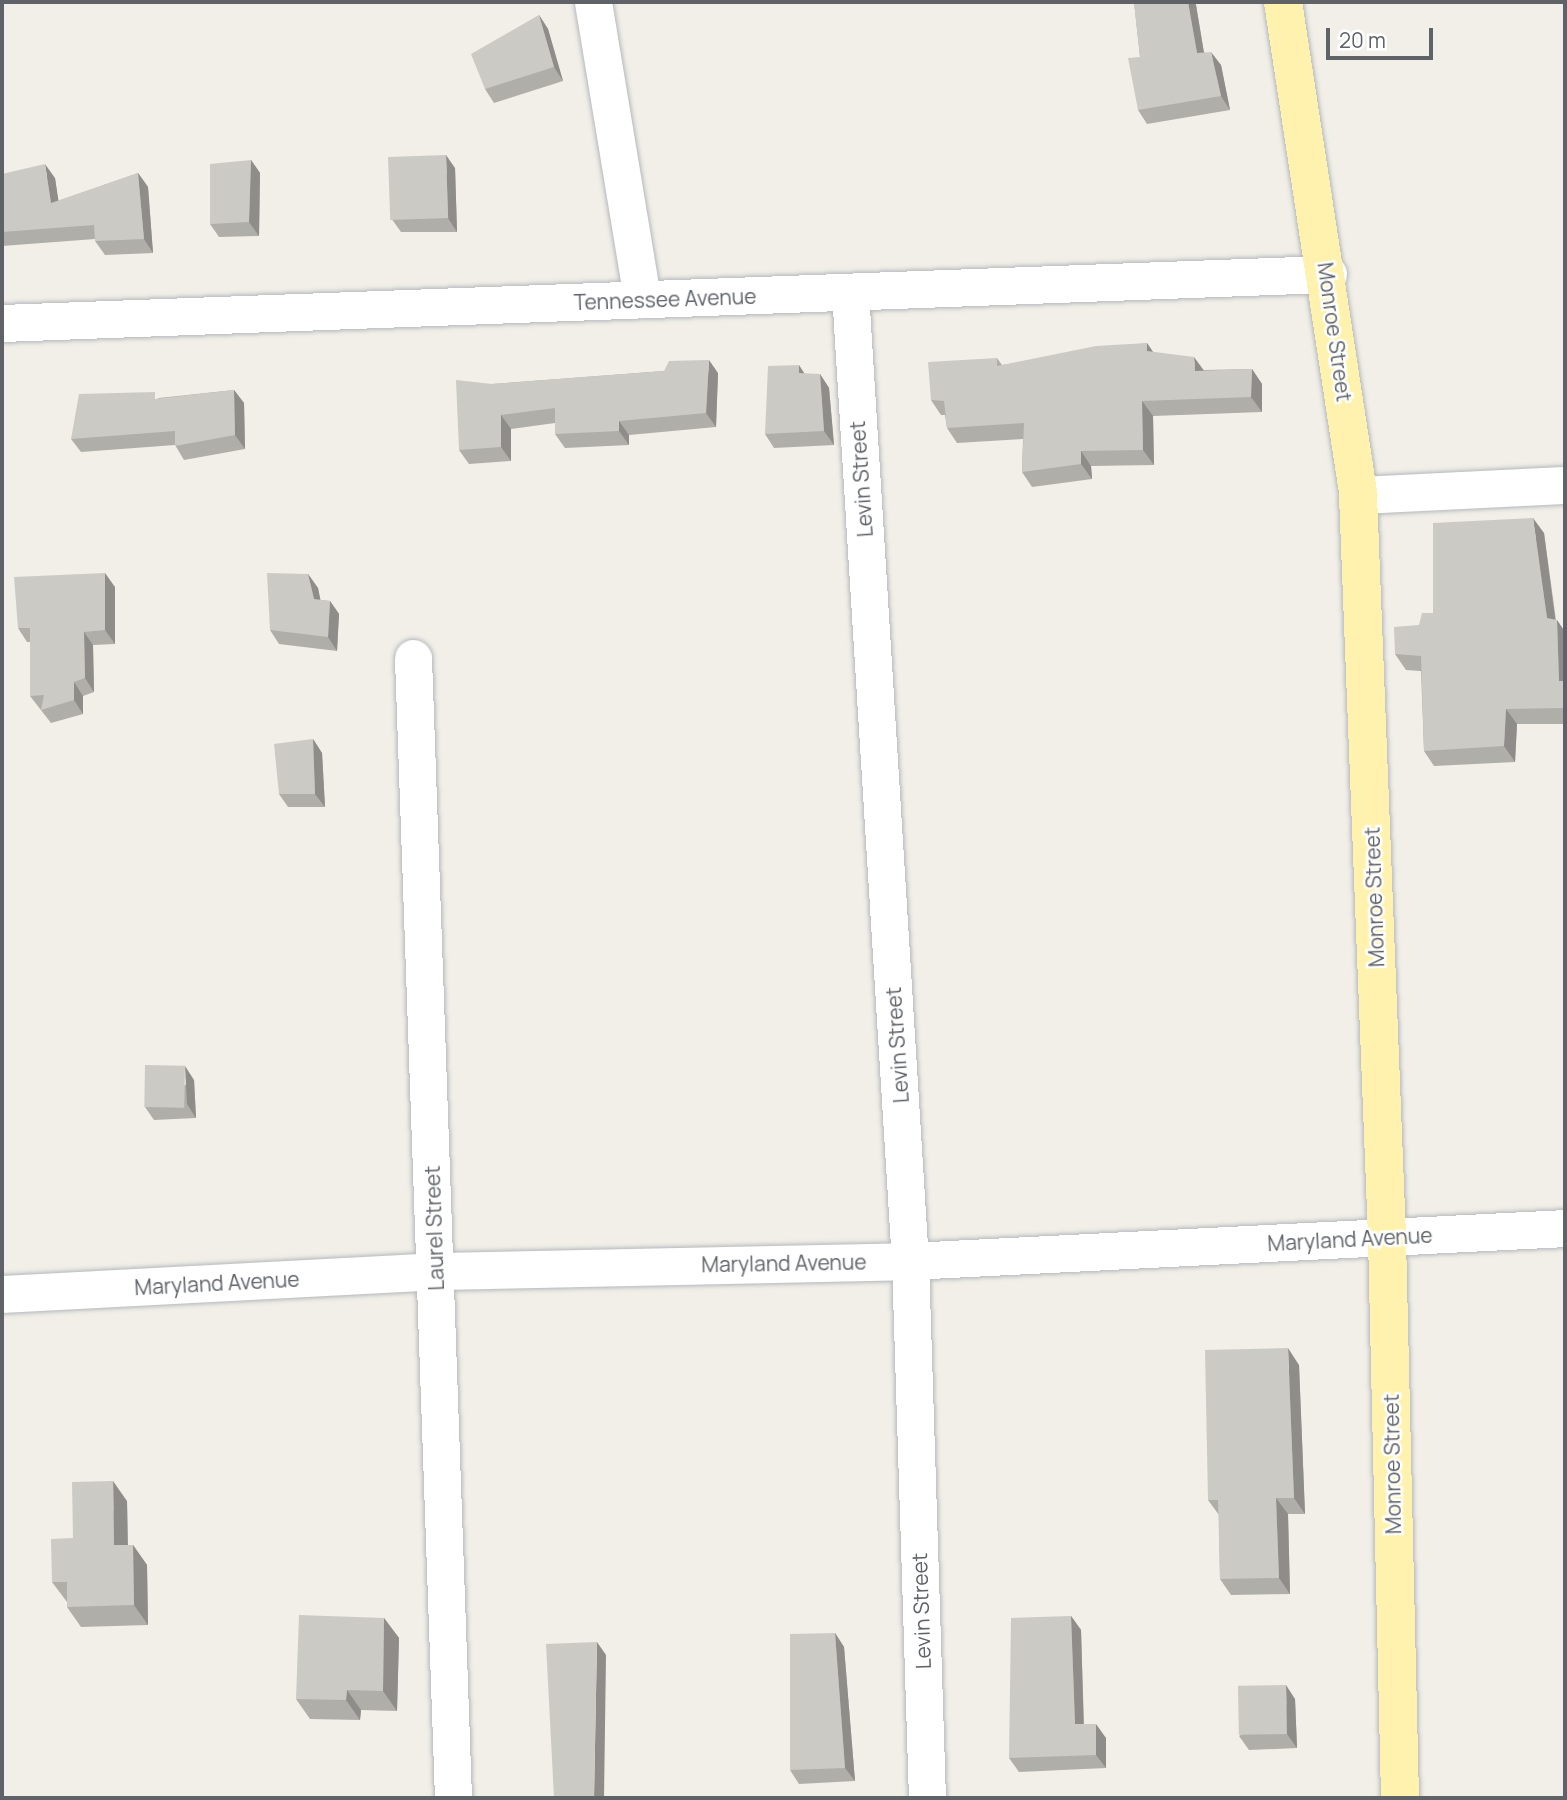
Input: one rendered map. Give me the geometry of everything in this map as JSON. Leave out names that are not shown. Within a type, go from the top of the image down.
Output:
[{"type":"main road","name":"Monroe Street","points":[[1283,2],[1328,274],[1358,495],[1387,1238],[1400,1798]]},
{"type":"street","points":[[593,2],[642,299]]},
{"type":"street","name":"Tennessee Avenue","points":[[2,323],[1328,274]]},
{"type":"street","name":"Levin Street","points":[[850,292],[910,1261],[927,1798]]},
{"type":"street","points":[[1358,495],[1565,485]]},
{"type":"street","name":"Laurel Street","points":[[413,658],[453,1798]]},
{"type":"street","name":"Maryland Avenue","points":[[2,1294],[435,1271],[910,1261],[1565,1228]]},
{"type":"building","points":[[1134,2],[1188,2],[1197,53],[1211,52],[1221,96],[1138,110],[1128,58],[1140,57]]},
{"type":"building","points":[[539,15],[554,67],[485,89],[471,54]]},
{"type":"building","points":[[446,155],[448,218],[390,220],[388,157]]},
{"type":"building","points":[[251,160],[249,222],[210,224],[210,164]]},
{"type":"building","points":[[45,164],[51,203],[138,173],[144,239],[95,241],[94,225],[2,232],[2,174]]},
{"type":"building","points":[[1147,343],[1147,351],[1194,357],[1195,371],[1252,369],[1251,397],[1142,401],[1143,450],[1081,451],[1081,464],[1022,472],[1024,423],[947,428],[944,401],[931,400],[928,362],[997,358],[997,366],[1096,346]]},
{"type":"building","points":[[709,360],[706,413],[619,421],[619,431],[555,434],[555,408],[501,415],[501,447],[459,450],[456,380],[492,384],[664,371],[669,361]]},
{"type":"building","points":[[799,365],[799,373],[820,374],[824,431],[765,434],[768,366]]},
{"type":"building","points":[[234,390],[235,435],[175,446],[175,431],[71,439],[79,394],[155,392],[155,399]]},
{"type":"building","points":[[1533,518],[1547,618],[1557,620],[1559,681],[1565,681],[1565,708],[1506,709],[1504,746],[1424,751],[1421,656],[1395,654],[1394,627],[1419,625],[1422,613],[1433,613],[1433,523]]},
{"type":"building","points":[[105,573],[105,630],[84,632],[85,678],[74,682],[74,700],[41,710],[44,695],[30,696],[30,628],[18,628],[14,577]]},
{"type":"building","points":[[267,573],[308,574],[314,599],[330,601],[328,637],[270,630]]},
{"type":"building","points":[[313,739],[315,794],[279,794],[274,744]]},
{"type":"building","points":[[145,1065],[185,1066],[184,1108],[144,1107]]},
{"type":"building","points":[[1288,1348],[1294,1498],[1276,1498],[1279,1578],[1220,1579],[1218,1500],[1208,1500],[1205,1350]]},
{"type":"building","points":[[113,1481],[114,1545],[133,1545],[134,1605],[67,1607],[67,1582],[52,1582],[51,1539],[73,1538],[72,1482]]},
{"type":"building","points":[[299,1615],[384,1618],[383,1691],[347,1690],[346,1700],[296,1699]]},
{"type":"building","points":[[1071,1616],[1075,1724],[1096,1724],[1096,1755],[1009,1758],[1011,1618]]},
{"type":"building","points":[[835,1633],[845,1768],[790,1770],[790,1634]]},
{"type":"building","points":[[597,1642],[594,1798],[554,1798],[546,1644]]},
{"type":"building","points":[[1286,1685],[1287,1734],[1239,1735],[1238,1686]]}]
